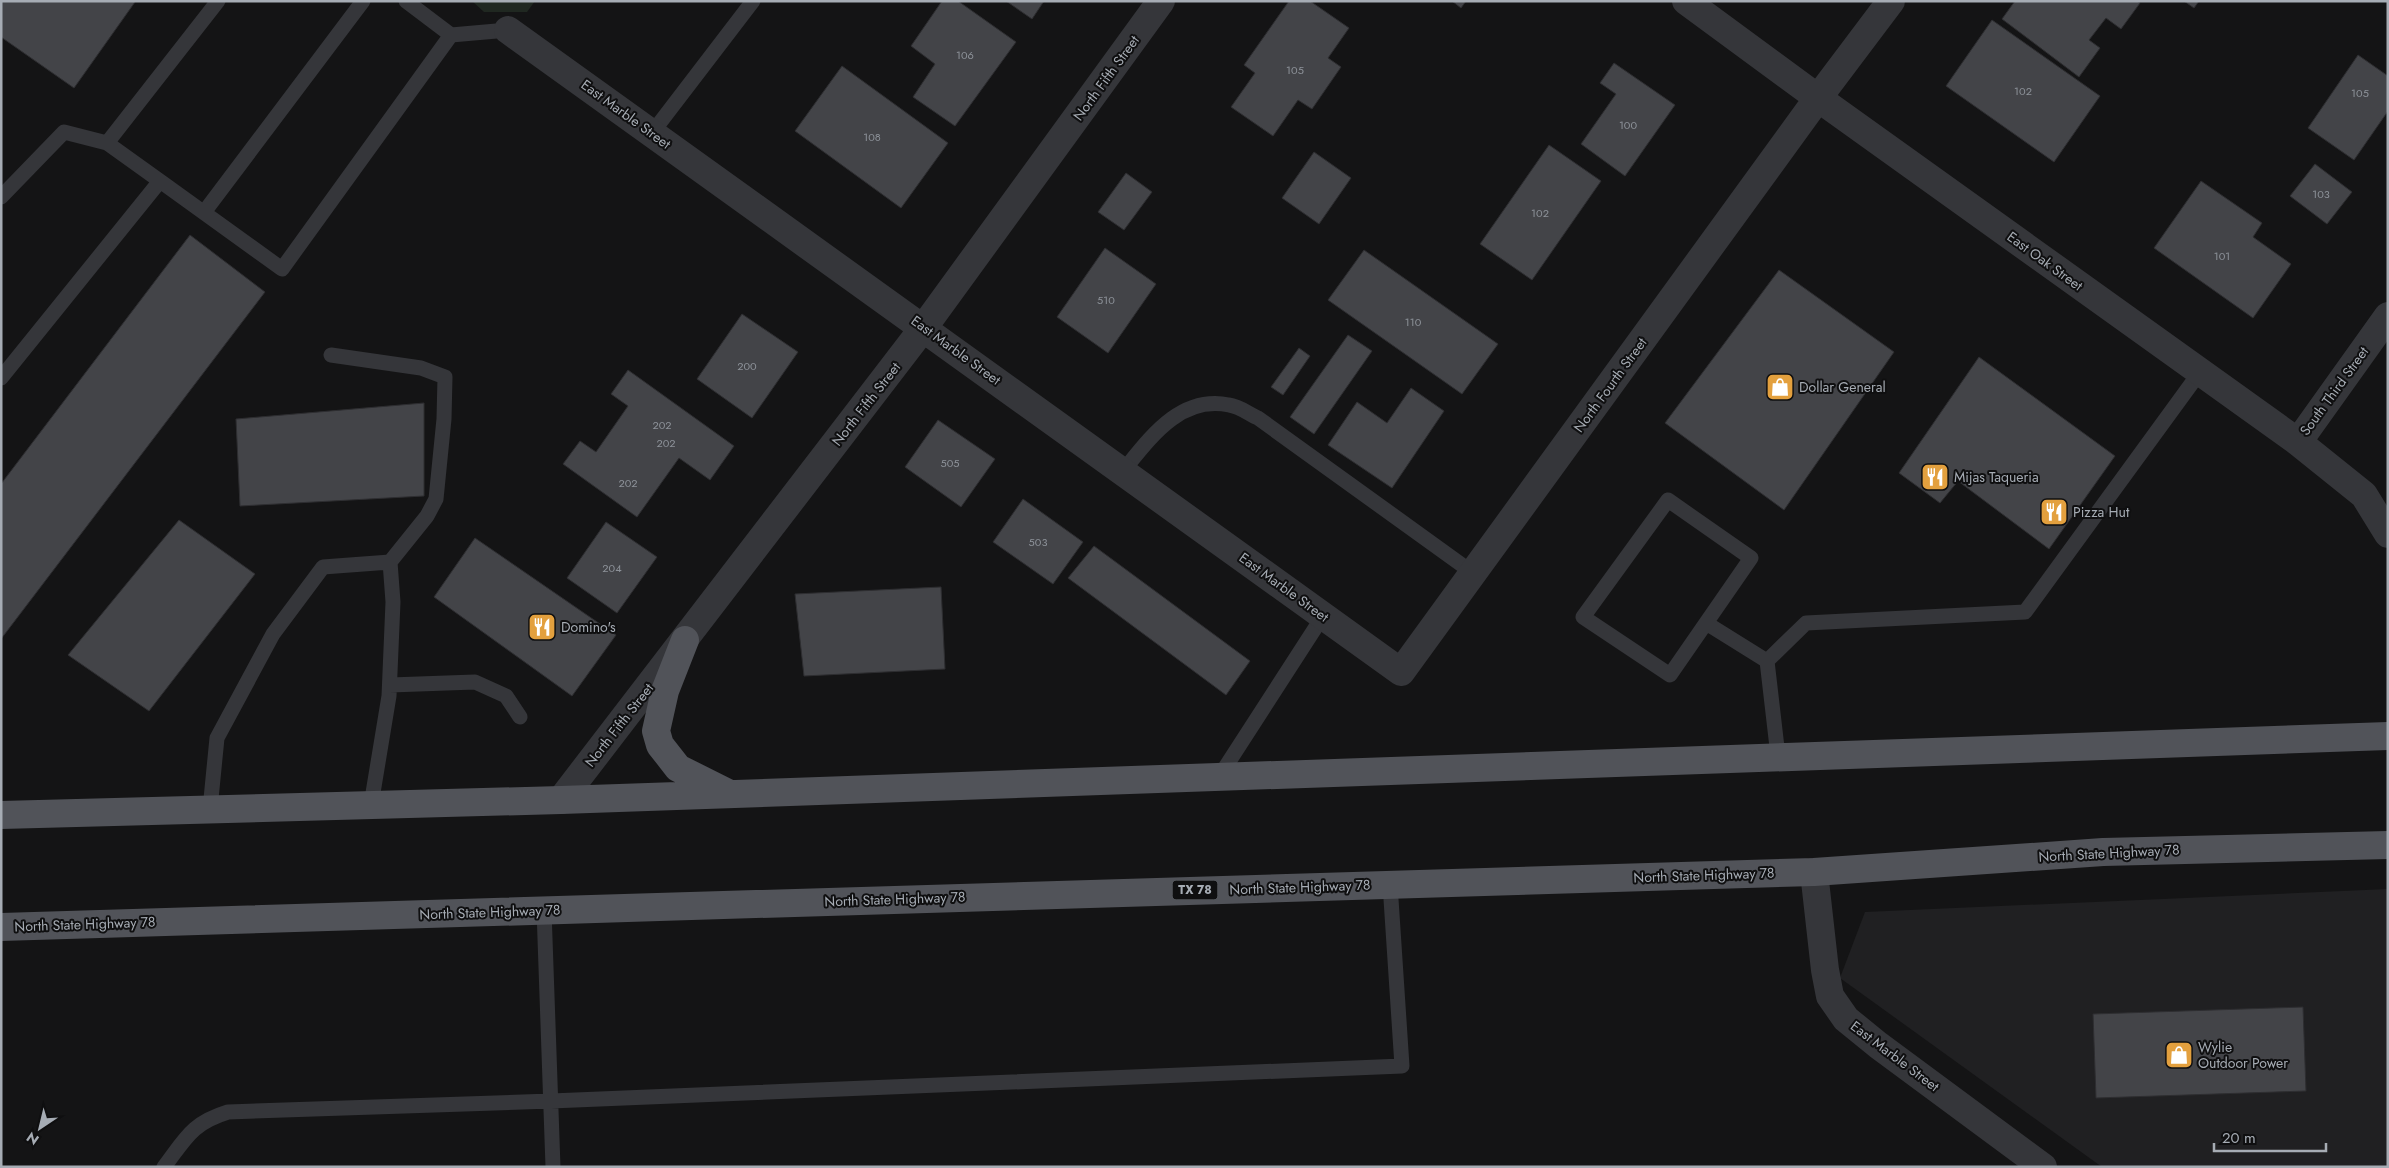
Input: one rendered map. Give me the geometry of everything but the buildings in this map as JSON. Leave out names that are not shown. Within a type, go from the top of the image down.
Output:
[{"type":"main road","points":[[684,640],[659,712],[656,730],[660,745],[678,768],[730,794]]},
{"type":"main road","points":[[1,815],[561,800],[2388,736]]},
{"type":"main road","name":"North State Highway 78","points":[[1,927],[1814,872],[2103,852],[2388,845]]},
{"type":"street","name":"North Fifth Street","points":[[561,800],[924,327],[1161,1]]},
{"type":"street","name":"East Oak Street","points":[[1686,1],[1818,98],[2298,442],[2364,495],[2388,534]]},
{"type":"street","name":"North Fourth Street","points":[[1401,672],[1818,98],[1892,1]]},
{"type":"street","name":"East Marble Street","points":[[508,30],[924,327],[1401,672]]},
{"type":"street","name":"South Third Street","points":[[2298,442],[2388,316]]},
{"type":"street","name":"East Marble Street","points":[[1814,872],[1825,970],[1830,996],[1846,1019],[1878,1045],[2043,1167]]},
{"type":"lane","points":[[107,144],[218,1]]},
{"type":"lane","points":[[205,212],[362,1]]},
{"type":"lane","points":[[406,1],[451,35],[508,30]]},
{"type":"lane","points":[[652,133],[753,1]]},
{"type":"lane","points":[[1,197],[64,132],[107,144],[205,212],[282,269],[451,35]]},
{"type":"lane","points":[[1,378],[160,181]]},
{"type":"lane","points":[[331,354],[421,368],[445,376],[444,419],[436,500],[421,523],[390,562],[394,602],[390,685],[371,805]]},
{"type":"lane","points":[[1767,661],[1806,622],[2025,612],[2200,372]]},
{"type":"lane","points":[[1123,471],[1152,435],[1177,414],[1201,404],[1230,405],[1258,418],[1473,573]]},
{"type":"lane","points":[[1668,500],[1751,558],[1706,622],[1670,675],[1583,617],[1668,500]]},
{"type":"lane","points":[[210,809],[217,738],[273,634],[323,567],[390,562]]},
{"type":"lane","points":[[1219,777],[1323,616]]},
{"type":"lane","points":[[1706,622],[1767,661]]},
{"type":"lane","points":[[1767,661],[1778,756]]},
{"type":"lane","points":[[390,685],[475,682],[506,696],[520,717]]},
{"type":"lane","points":[[164,1167],[190,1132],[208,1118],[228,1112],[551,1101],[1402,1066],[1390,884]]},
{"type":"lane","points":[[544,910],[553,1167]]},
{"type":"shaded area","points":[[472,1],[535,1],[527,12],[484,12]]},
{"type":"shaded area","points":[[2388,889],[2388,1167],[2102,1167],[1840,978],[1865,912]]},
{"type":"place","name":"Dollar General","points":[[1780,387]]},
{"type":"place","name":"Mijas Taqueria","points":[[1935,477]]},
{"type":"place","name":"Pizza Hut","points":[[2054,512]]},
{"type":"place","name":"Domino's","points":[[542,627]]},
{"type":"place","name":"Wylie Outdoor Power","points":[[2179,1055]]}]
